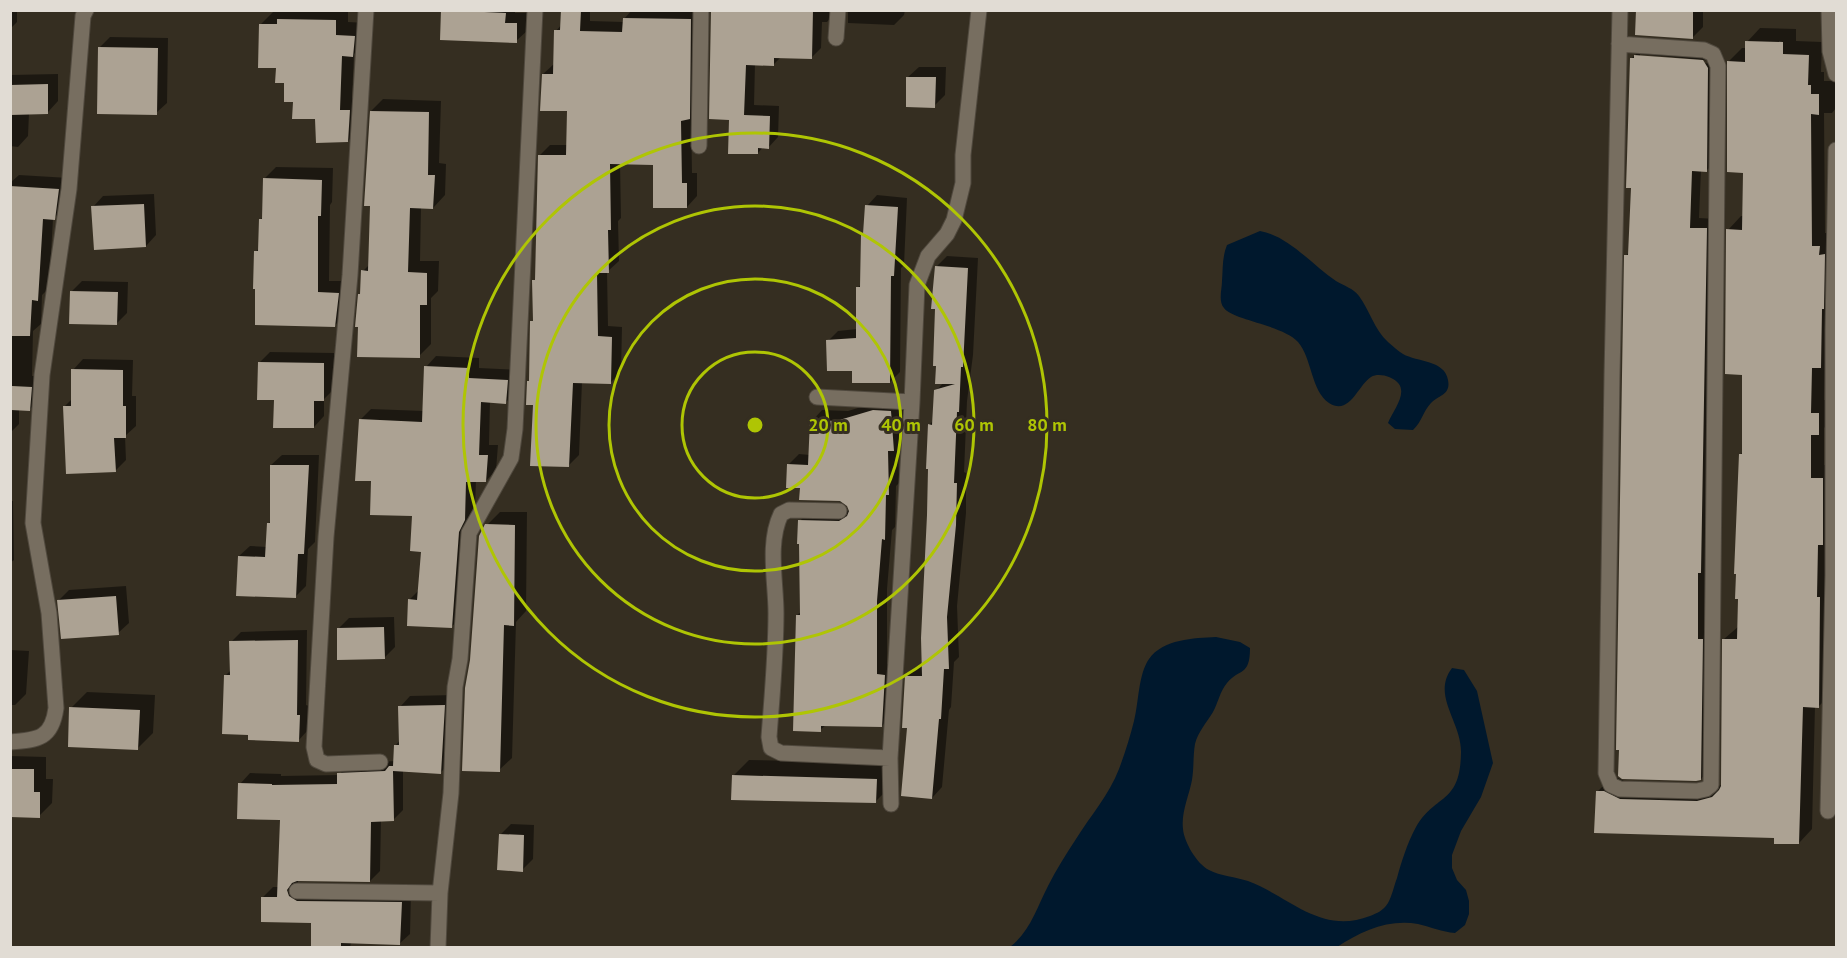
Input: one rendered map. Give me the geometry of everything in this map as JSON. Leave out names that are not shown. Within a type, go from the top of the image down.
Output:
[{"type":"street","points":[[10,742],[34,740],[48,733],[54,722],[56,708],[49,613],[33,523],[42,375],[69,189],[83,16],[86,10]]},
{"type":"street","points":[[366,10],[350,275],[326,537],[314,747],[317,760],[326,764],[380,762]]},
{"type":"street","points":[[438,948],[440,893],[451,793],[455,687],[460,659],[469,533],[512,458],[515,429],[535,10]]},
{"type":"street","points":[[699,146],[701,10]]},
{"type":"street","points":[[837,38],[838,10]]},
{"type":"street","points":[[891,804],[890,758],[917,285],[928,256],[947,234],[954,220],[963,183],[963,155],[979,10]]},
{"type":"street","points":[[1619,44],[1704,50],[1713,54],[1718,66],[1711,784],[1706,789],[1697,791],[1620,789],[1611,785],[1606,773],[1612,375],[1619,44],[1620,10]]},
{"type":"street","points":[[1829,10],[1830,51],[1836,74]]},
{"type":"street","points":[[1827,811],[1833,700],[1835,575],[1836,150]]},
{"type":"street","points":[[817,397],[912,402]]},
{"type":"street","points":[[839,511],[789,510],[781,513],[776,524],[774,556],[777,614],[771,748],[781,753],[890,758]]},
{"type":"street","points":[[297,891],[440,893]]},
{"type":"water","points":[[1260,231],[1281,239],[1336,281],[1354,291],[1383,337],[1399,351],[1409,357],[1430,362],[1446,373],[1448,389],[1431,403],[1413,430],[1395,429],[1388,423],[1400,398],[1400,386],[1396,381],[1385,376],[1373,376],[1348,403],[1336,406],[1323,398],[1298,342],[1281,331],[1237,316],[1224,308],[1221,295],[1223,258],[1227,245]]},
{"type":"water","points":[[1216,637],[1240,642],[1250,648],[1250,657],[1246,668],[1231,678],[1225,686],[1196,740],[1192,780],[1183,816],[1186,840],[1196,858],[1209,870],[1248,881],[1306,912],[1336,921],[1352,921],[1370,916],[1386,906],[1416,827],[1431,808],[1452,790],[1460,770],[1461,753],[1457,731],[1446,699],[1446,678],[1452,668],[1464,670],[1477,691],[1493,763],[1481,797],[1461,831],[1452,855],[1452,868],[1457,880],[1466,890],[1469,901],[1469,914],[1465,925],[1455,933],[1418,924],[1396,923],[1366,931],[1337,947],[1010,947],[1028,927],[1058,868],[1115,778],[1131,733],[1145,665],[1162,647],[1189,639]]},
{"type":"building","points":[[441,10],[506,13],[505,23],[517,23],[517,43],[440,40]]},
{"type":"building","points":[[561,10],[581,10],[580,31],[622,32],[623,18],[691,19],[690,119],[681,121],[682,183],[687,183],[687,208],[653,208],[653,165],[610,164],[609,273],[597,273],[598,336],[612,337],[611,384],[573,383],[569,467],[530,466],[533,405],[526,405],[527,381],[529,381],[530,321],[533,321],[532,280],[535,280],[538,155],[566,155],[567,111],[540,111],[542,74],[553,74],[554,30],[560,30]]},
{"type":"building","points":[[711,10],[813,10],[812,59],[774,58],[774,66],[746,65],[744,115],[770,116],[769,149],[758,148],[758,154],[728,154],[729,120],[709,119]]},
{"type":"building","points":[[1636,10],[1693,10],[1693,39],[1635,35]]},
{"type":"building","points":[[277,19],[336,20],[336,35],[355,36],[353,57],[342,56],[340,110],[350,110],[348,142],[316,143],[315,119],[292,119],[293,102],[284,102],[284,83],[275,83],[276,68],[258,68],[259,24],[277,24]]},
{"type":"building","points":[[1745,41],[1783,42],[1783,54],[1809,55],[1808,85],[1811,85],[1811,94],[1819,94],[1819,115],[1811,114],[1812,246],[1820,246],[1819,255],[1825,254],[1824,309],[1822,309],[1821,368],[1812,368],[1811,413],[1819,413],[1819,435],[1811,435],[1811,478],[1823,478],[1823,545],[1818,545],[1817,597],[1820,597],[1819,708],[1803,707],[1799,844],[1774,844],[1774,838],[1594,833],[1596,791],[1604,791],[1620,799],[1697,801],[1712,797],[1721,786],[1722,639],[1737,639],[1738,599],[1735,599],[1736,574],[1734,574],[1739,454],[1742,454],[1742,375],[1725,374],[1726,229],[1742,230],[1743,173],[1727,172],[1727,61],[1745,62]]},
{"type":"building","points":[[98,47],[158,48],[157,115],[97,114]]},
{"type":"building","points":[[1634,55],[1703,60],[1708,68],[1707,172],[1692,171],[1690,228],[1707,228],[1701,573],[1698,573],[1698,639],[1703,639],[1701,780],[1696,781],[1622,779],[1618,776],[1619,750],[1616,750],[1624,255],[1628,255],[1631,188],[1626,188],[1630,58],[1634,58]]},
{"type":"building","points":[[906,77],[936,77],[935,108],[906,107]]},
{"type":"building","points":[[48,84],[48,114],[10,115],[10,85]]},
{"type":"building","points":[[370,111],[429,112],[428,175],[435,175],[433,209],[410,208],[408,272],[427,273],[427,305],[420,305],[420,358],[357,357],[358,327],[355,327],[361,270],[368,271],[370,206],[364,206]]},
{"type":"building","points":[[263,178],[322,180],[321,216],[318,216],[318,292],[339,293],[335,327],[255,325],[254,251],[258,251],[259,219],[262,219]]},
{"type":"building","points":[[10,186],[59,189],[55,220],[43,219],[38,301],[32,300],[30,336],[10,336]]},
{"type":"building","points":[[144,204],[146,247],[94,250],[91,206]]},
{"type":"building","points":[[865,205],[898,207],[894,276],[891,276],[890,383],[852,383],[852,371],[827,371],[826,340],[856,338],[856,287],[860,287],[861,234],[863,234]]},
{"type":"building","points":[[935,266],[968,268],[963,367],[961,367],[959,412],[957,412],[954,483],[957,483],[956,525],[947,617],[949,669],[944,669],[932,799],[901,796],[907,728],[902,728],[905,676],[922,676],[921,638],[927,515],[928,424],[932,425],[934,390],[955,384],[935,384],[936,366],[933,366],[935,309],[931,309]]},
{"type":"building","points":[[70,291],[118,292],[117,325],[69,324]]},
{"type":"building","points":[[258,362],[324,363],[324,401],[314,401],[314,428],[273,428],[274,400],[257,400]]},
{"type":"building","points":[[424,366],[469,368],[469,378],[508,380],[506,404],[481,402],[479,455],[488,455],[486,482],[466,482],[465,520],[459,532],[452,628],[407,626],[408,599],[417,600],[421,552],[410,551],[412,516],[370,515],[371,481],[355,481],[359,419],[422,422]]},
{"type":"building","points":[[71,369],[123,370],[126,438],[114,438],[116,472],[66,474],[63,406],[71,406]]},
{"type":"building","points":[[12,386],[32,387],[30,411],[11,410]]},
{"type":"building","points":[[873,410],[891,411],[894,451],[888,451],[889,495],[886,495],[885,540],[882,539],[877,601],[877,674],[885,675],[882,727],[821,726],[821,732],[793,731],[796,615],[800,615],[798,520],[839,521],[847,516],[849,511],[847,506],[840,501],[799,500],[800,488],[786,488],[787,464],[808,465],[810,420],[836,421]]},
{"type":"building","points":[[270,465],[309,465],[304,554],[298,554],[296,598],[236,596],[238,556],[265,557],[267,523],[270,523]]},
{"type":"building","points":[[485,524],[515,525],[514,626],[504,625],[500,772],[462,771],[465,688],[470,660],[479,536]]},
{"type":"building","points":[[116,596],[119,635],[61,639],[57,600]]},
{"type":"building","points":[[384,627],[385,659],[337,660],[337,628]]},
{"type":"building","points":[[298,640],[299,742],[248,740],[248,735],[222,734],[224,675],[230,675],[229,641]]},
{"type":"building","points":[[445,705],[441,774],[393,771],[394,821],[371,822],[370,882],[297,881],[292,883],[287,890],[289,896],[297,901],[402,902],[400,945],[341,943],[341,948],[311,948],[311,923],[261,922],[261,897],[277,897],[280,820],[237,819],[238,783],[337,784],[337,773],[385,771],[389,766],[393,766],[394,745],[399,745],[398,706]]},
{"type":"building","points":[[69,707],[140,710],[138,750],[68,747]]},
{"type":"building","points":[[10,769],[34,769],[34,792],[40,792],[40,818],[10,817]]},
{"type":"building","points":[[732,775],[877,779],[876,803],[731,800]]},
{"type":"building","points":[[499,834],[524,835],[523,872],[497,870]]}]
